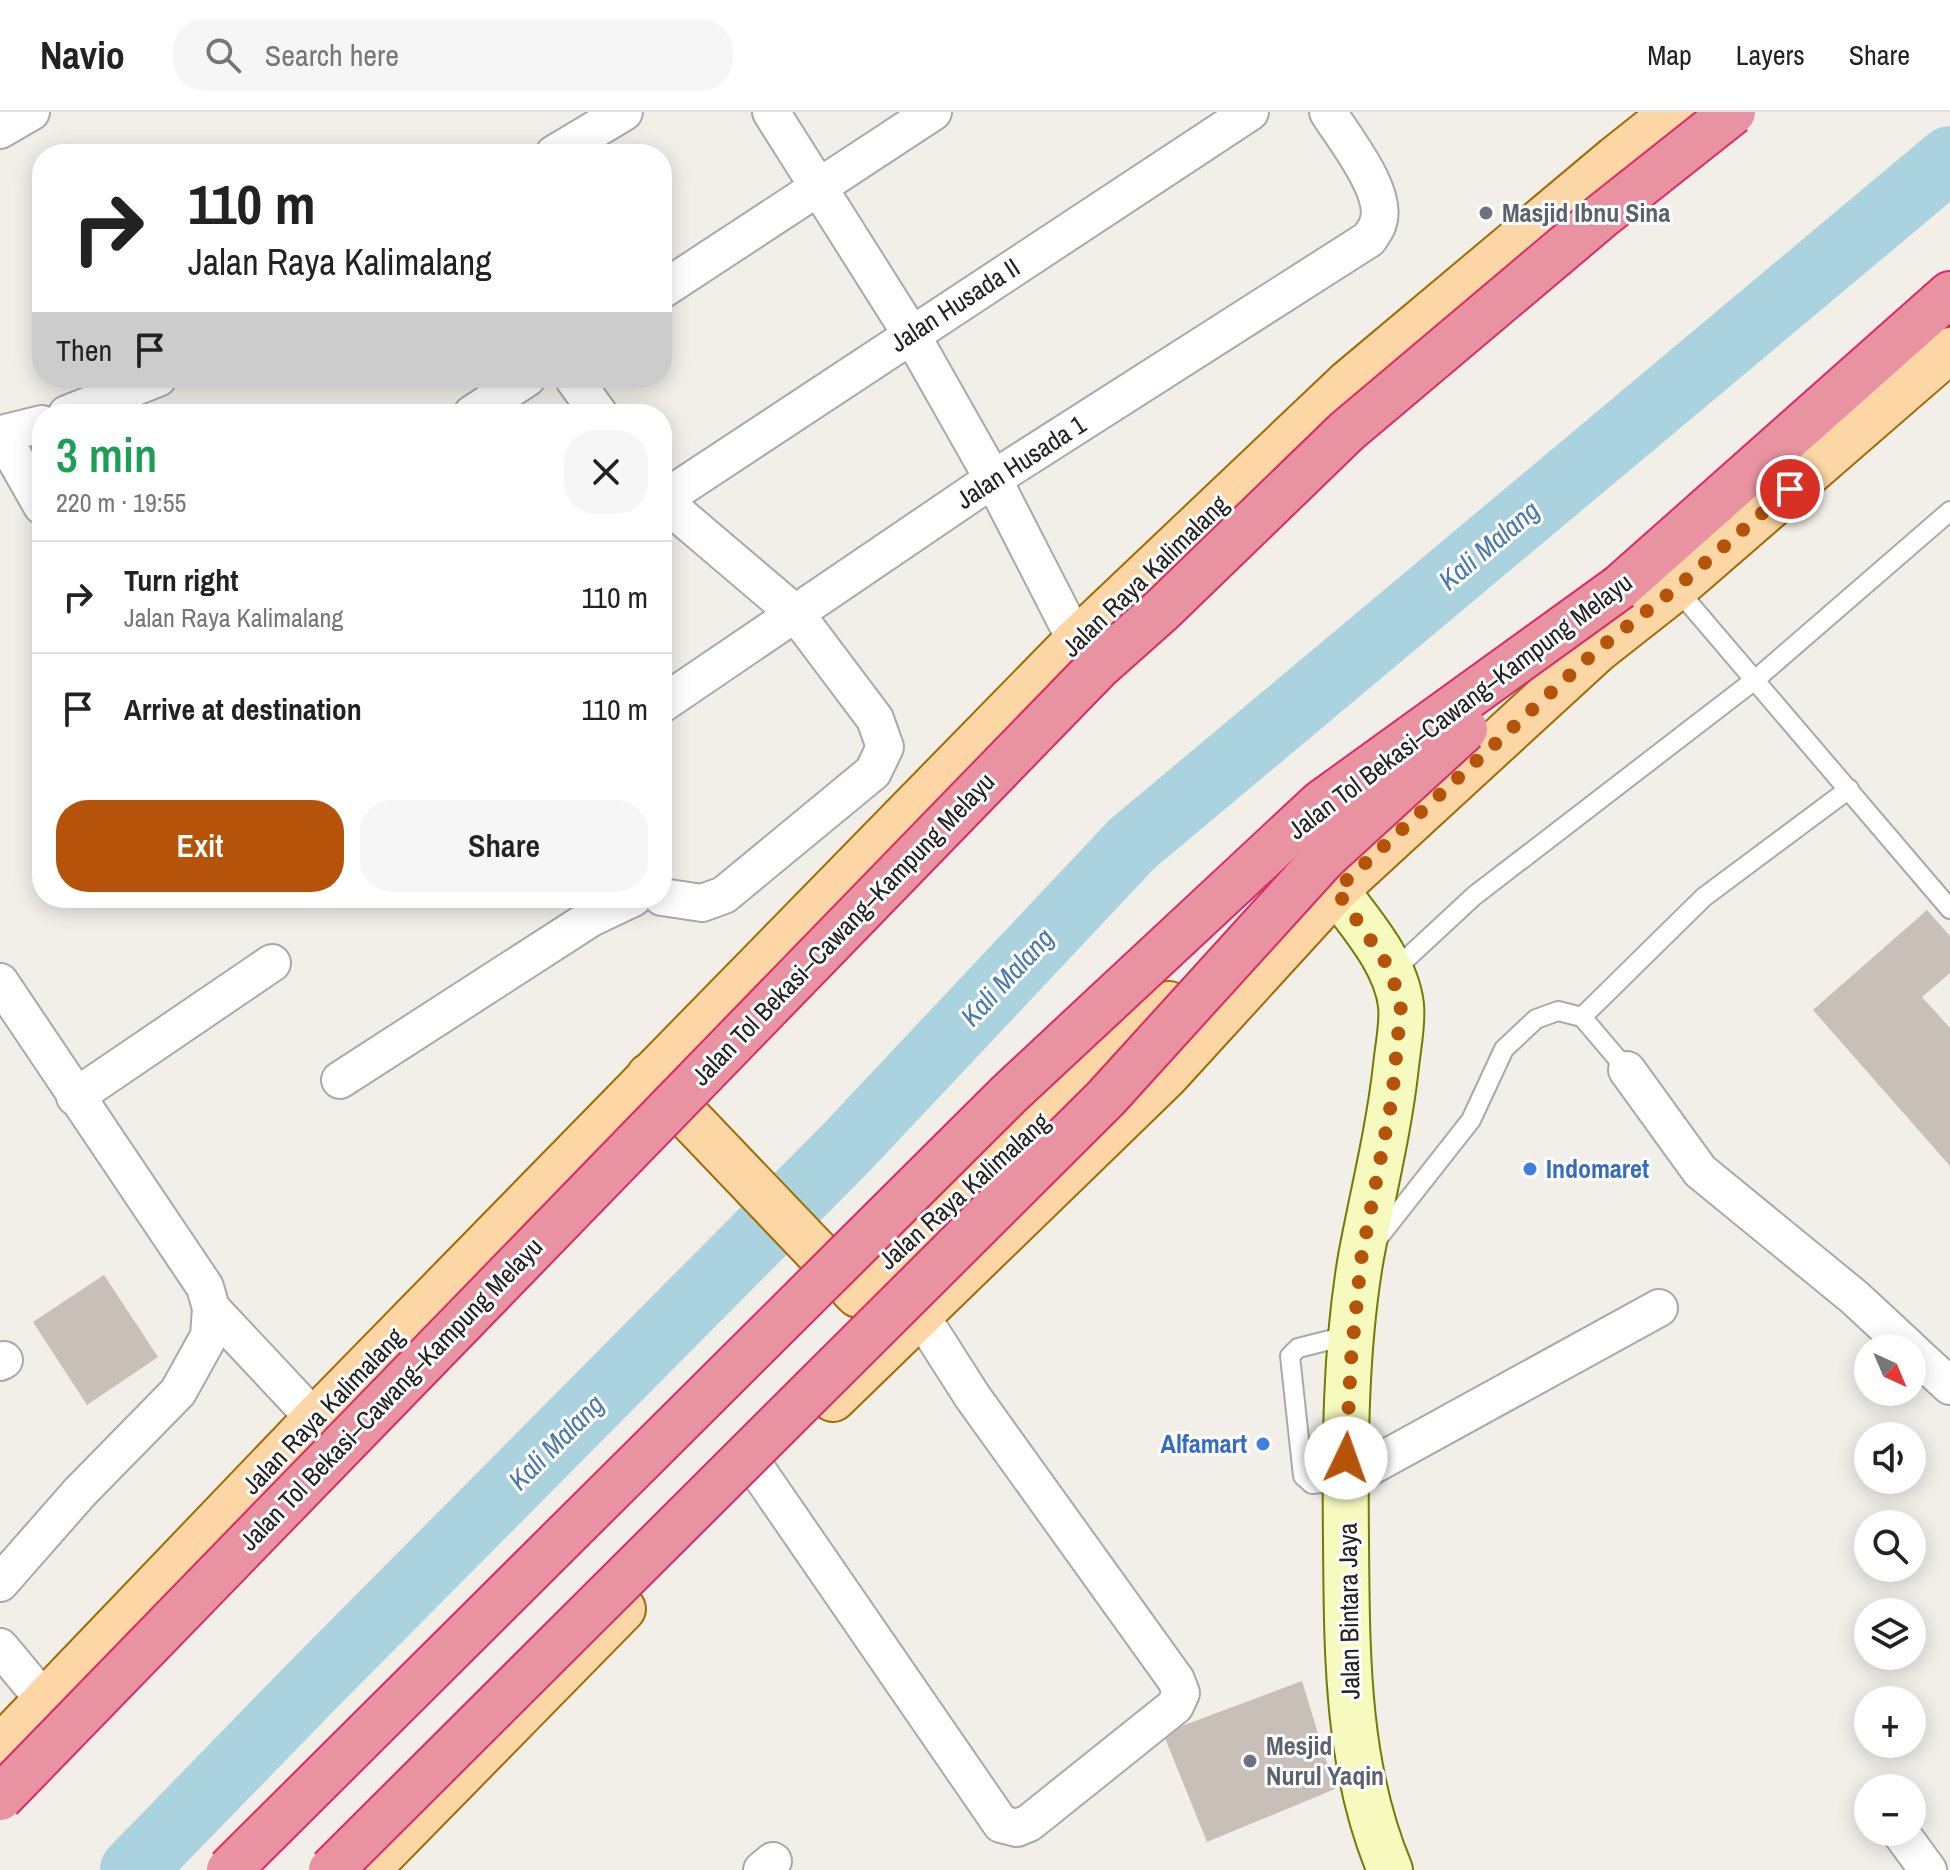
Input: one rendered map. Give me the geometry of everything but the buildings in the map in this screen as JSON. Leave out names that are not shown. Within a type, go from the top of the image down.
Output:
[{"type":"highway","name":"Jalan Tol Bekasi–Cawang–Kampung Melayu","points":[[0,1798],[1099,666],[1162,610],[1347,431],[1603,215],[1733,112]]},
{"type":"highway","name":"Jalan Tol Bekasi–Cawang–Kampung Melayu","points":[[229,1870],[1009,1094],[1321,803],[1620,587],[1950,294]]},
{"type":"highway","points":[[331,1870],[1106,1098],[1324,858],[1620,587]]},
{"type":"main road","name":"Jalan Raya Kalimalang","points":[[0,1748],[315,1419],[1076,641],[1349,382],[1674,112]]},
{"type":"main road","name":"Jalan Raya Kalimalang","points":[[367,1870],[758,1471],[1166,1076],[1336,890],[1596,651],[1676,588],[1950,350]]},
{"type":"main road","name":"Jalan Raya Kalimalang","points":[[840,1277],[1276,906],[1336,890]]},
{"type":"main road","points":[[649,1076],[840,1277],[909,1327]]},
{"type":"street","points":[[0,130],[31,112]]},
{"type":"street","points":[[571,144],[624,112]]},
{"type":"street","points":[[771,112],[911,334],[993,479],[1076,641]]},
{"type":"street","points":[[672,283],[933,112]]},
{"type":"street","name":"Jalan Husada II","points":[[672,493],[1250,112]]},
{"type":"street","name":"Jalan Husada 1","points":[[672,697],[993,479],[1369,239],[1379,222],[1376,189],[1328,112]]},
{"type":"street","points":[[92,404],[133,388]]},
{"type":"street","points":[[487,404],[512,388]]},
{"type":"street","points":[[32,426],[1,434],[32,488]]},
{"type":"street","points":[[672,509],[796,614],[875,719],[885,747],[873,772],[724,895],[702,903],[672,898]]},
{"type":"street","name":"Jalan Bintara Jaya","points":[[1336,890],[1374,943],[1391,973],[1401,1005],[1396,1071],[1361,1260],[1353,1335],[1346,1480],[1350,1703],[1368,1801],[1390,1870]]},
{"type":"street","points":[[340,1080],[591,918],[612,908]]},
{"type":"street","points":[[75,1097],[272,963]]},
{"type":"street","points":[[0,1583],[80,1492],[178,1392],[209,1336],[211,1308],[205,1287],[3,994]]},
{"type":"street","points":[[1627,1070],[1700,1171],[1895,1334]]},
{"type":"street","points":[[211,1308],[315,1419]]},
{"type":"street","points":[[1346,1480],[1659,1308]]},
{"type":"street","points":[[758,1471],[1001,1824],[1017,1828],[1029,1823],[1175,1706],[1181,1693],[1176,1680],[972,1396],[909,1327]]},
{"type":"street","points":[[1926,1363],[1950,1386]]},
{"type":"street","points":[[0,1647],[45,1701]]},
{"type":"street","points":[[1910,1846],[1928,1870]]},
{"type":"lane","points":[[1391,973],[1474,896],[1756,679],[1947,519]]},
{"type":"lane","points":[[1676,588],[1950,909]]},
{"type":"lane","points":[[1582,1017],[1704,897],[1849,789]]},
{"type":"lane","points":[[1361,1260],[1471,1120],[1504,1049],[1536,1019],[1558,1011],[1582,1017],[1627,1070]]},
{"type":"lane","points":[[1346,1480],[1312,1484],[1303,1476],[1290,1356],[1298,1348],[1353,1335]]},
{"type":"waterway","name":"Kali Malang","points":[[133,1870],[847,1147],[1132,844],[1950,159]]},
{"type":"place","name":"Masjid Ibnu Sina","points":[[1486,213]]},
{"type":"place","name":"Indomaret","points":[[1530,1169]]},
{"type":"place","name":"Alfamart","points":[[1263,1444]]},
{"type":"place","name":"Mesjid Nurul Yaqin","points":[[1250,1761]]},
{"type":"route","points":[[1346,1458],[1351,1360],[1361,1260],[1392,1099],[1401,1005],[1383,958],[1336,890],[1596,651],[1676,588],[1790,489]]}]
